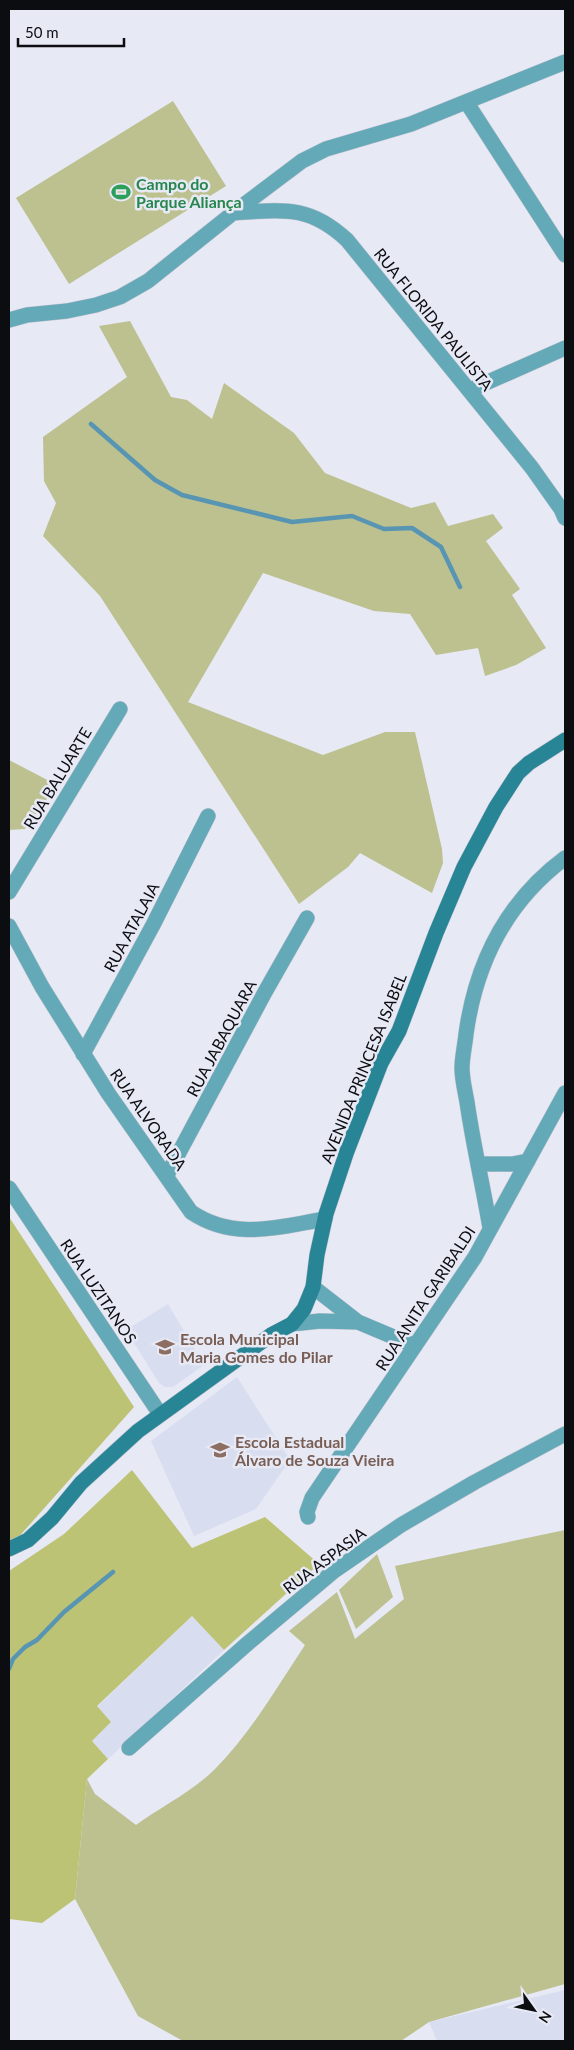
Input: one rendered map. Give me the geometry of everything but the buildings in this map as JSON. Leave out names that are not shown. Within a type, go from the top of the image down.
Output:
[{"type":"main road","name":"AVENIDA PRINCESA ISABEL","points":[[9,1549],[28,1540],[52,1518],[81,1483],[138,1431],[272,1335],[292,1324],[304,1309],[313,1287],[317,1256],[325,1220],[347,1151],[381,1063],[399,1031],[436,933],[464,867],[496,807],[518,773],[529,763],[565,740]]},
{"type":"street","points":[[9,320],[28,315],[67,311],[96,305],[120,296],[148,281],[302,161],[326,149],[411,124],[565,62]]},
{"type":"street","points":[[466,103],[565,255]]},
{"type":"street","name":"RUA FLORIDA PAULISTA","points":[[233,213],[288,210],[321,220],[336,230],[347,240],[470,390],[564,511]]},
{"type":"street","points":[[470,390],[565,348]]},
{"type":"street","name":"RUA BALUARTE","points":[[9,892],[120,709]]},
{"type":"street","name":"RUA ATALAIA","points":[[83,1054],[153,926],[208,816]]},
{"type":"street","points":[[490,1228],[462,1069],[470,1009],[487,953],[501,928],[522,897],[548,870],[565,858]]},
{"type":"street","name":"RUA JABAQUARA","points":[[167,1176],[265,992],[308,918]]},
{"type":"street","name":"RUA ALVORADA","points":[[9,926],[42,987],[83,1054],[191,1212],[204,1221],[228,1229],[273,1228],[325,1220]]},
{"type":"street","name":"RUA ANITA GARIBALDI","points":[[308,1517],[307,1512],[312,1498],[454,1290],[565,1093]]},
{"type":"street","points":[[479,1164],[512,1164],[528,1161]]},
{"type":"street","name":"RUA LUZITANOS","points":[[9,1188],[160,1414]]},
{"type":"street","points":[[313,1287],[358,1322],[415,1346]]},
{"type":"street","points":[[292,1324],[320,1321],[358,1322]]},
{"type":"street","name":"RUA ASPASIA","points":[[129,1748],[247,1644],[334,1571],[401,1525],[564,1431]]},
{"type":"shaded area","name":"Escola Municipal Maria Gomes do Pilar","points":[[168,1304],[204,1365],[173,1387],[165,1387],[159,1383],[126,1330]]},
{"type":"shaded area","name":"Escola Estadual Álvaro de Souza Vieira","points":[[237,1377],[290,1460],[256,1509],[194,1536],[151,1441]]},
{"type":"shaded area","points":[[192,1616],[224,1650],[108,1759],[92,1741],[111,1722],[97,1707]]},
{"type":"shaded area","points":[[565,1990],[565,2041],[437,2041],[429,2022]]},
{"type":"green space","name":"Campo do Parque Aliança","points":[[173,101],[226,186],[69,284],[16,198]]},
{"type":"green space","points":[[130,321],[171,397],[187,400],[212,419],[224,383],[294,433],[325,473],[411,508],[435,502],[448,526],[493,514],[503,528],[486,541],[520,589],[512,595],[546,648],[516,665],[485,676],[478,648],[436,655],[410,614],[374,611],[263,573],[188,702],[323,755],[385,732],[415,732],[442,849],[443,863],[432,893],[360,853],[348,867],[299,904],[100,596],[43,536],[56,503],[44,481],[43,437],[127,377],[99,326]]},
{"type":"green space","points":[[9,760],[57,785],[25,829],[9,830]]},
{"type":"green space","points":[[9,1217],[134,1407],[16,1540],[9,1541]]},
{"type":"green space","points":[[132,1470],[192,1548],[265,1517],[319,1564],[224,1650],[192,1616],[97,1706],[111,1722],[92,1741],[108,1759],[87,1779],[75,1899],[42,1923],[9,1919],[9,1571],[64,1534]]},
{"type":"green space","points":[[565,1530],[565,1984],[429,2022],[401,2041],[183,2041],[138,2016],[75,1899],[87,1779],[95,1794],[136,1825],[197,1785],[228,1755],[263,1709],[305,1645],[289,1631],[337,1592],[355,1639],[404,1599],[395,1566]]},
{"type":"green space","points":[[377,1554],[393,1597],[356,1629],[339,1590]]},
{"type":"waterway","points":[[91,424],[155,480],[182,495],[292,522],[352,516],[384,529],[412,528],[441,547],[460,587]]},
{"type":"waterway","points":[[9,1669],[13,1659],[25,1647],[37,1640],[64,1612],[113,1572]]},
{"type":"place","name":"Campo do Parque Aliança","points":[[121,192]]},
{"type":"place","name":"Escola Municipal Maria Gomes do Pilar","points":[[165,1347]]},
{"type":"place","name":"Escola Estadual Álvaro de Souza Vieira","points":[[220,1450]]}]
